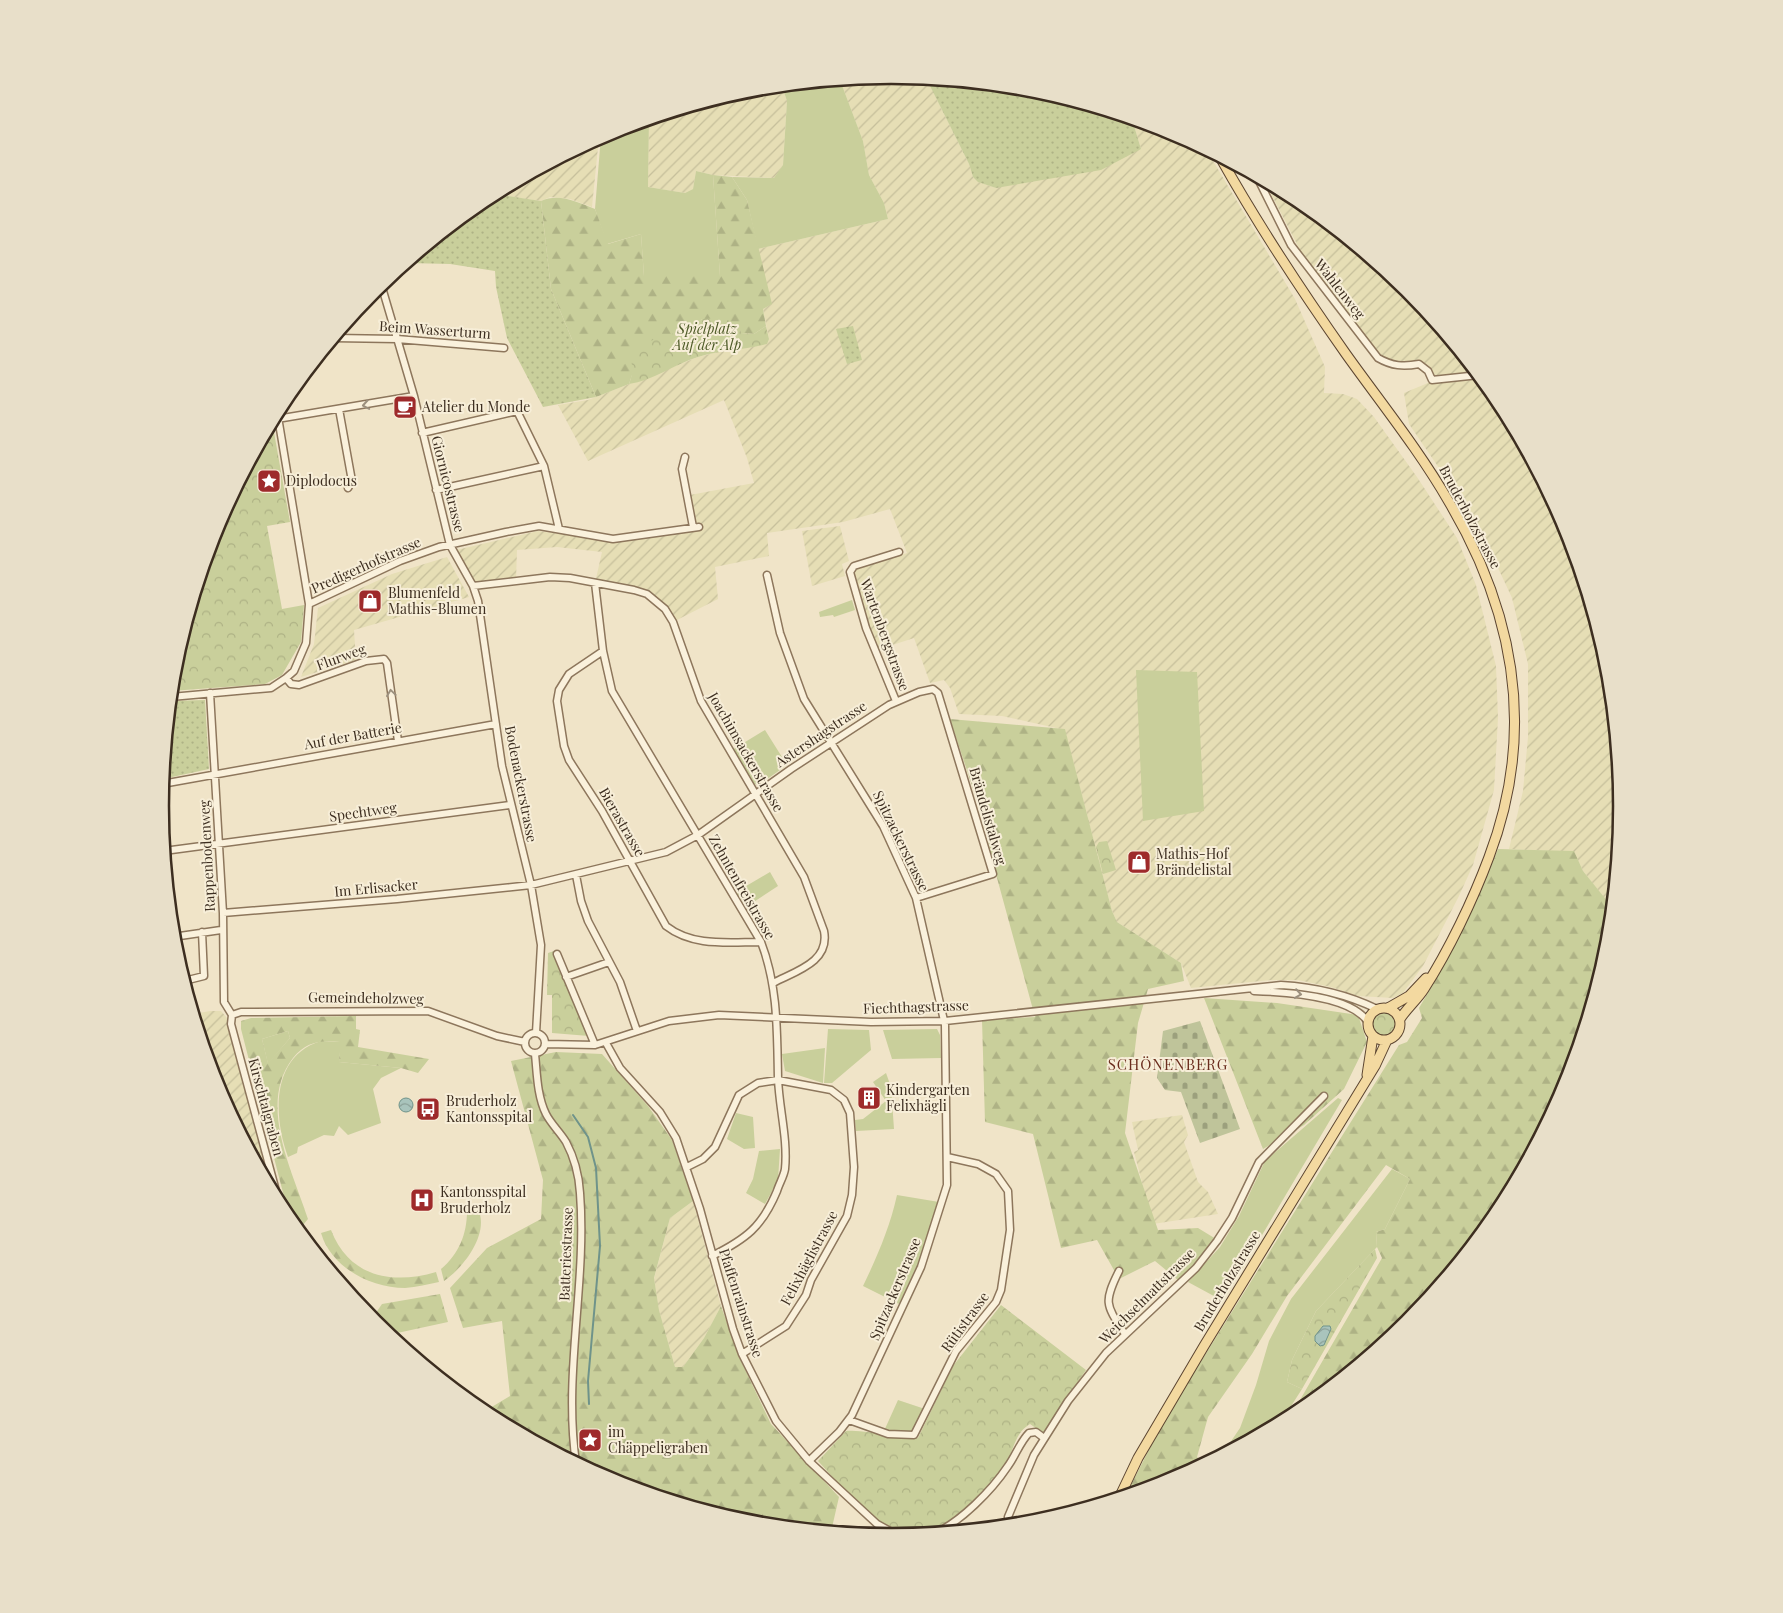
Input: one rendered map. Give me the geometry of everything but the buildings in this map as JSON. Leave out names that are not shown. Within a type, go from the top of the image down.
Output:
[{"type":"main road","name":"Bruderholzstrasse","points":[[1122,1492],[1138,1458],[1365,1082],[1387,1040],[1398,1034],[1400,1019],[1425,987],[1438,964],[1473,896],[1489,857],[1508,788],[1514,737],[1514,695],[1510,658],[1502,620],[1484,569],[1450,502],[1425,463],[1289,270],[1225,166]]},
{"type":"main road","name":"Bruderholzstrasse","points":[[1377,1009],[1388,1008],[1409,996],[1438,964]]},
{"type":"main road","points":[[1388,1008],[1396,1013],[1400,1019]]},
{"type":"main road","points":[[1368,1022],[1372,1013],[1377,1009]]},
{"type":"main road","name":"Bruderholzstrasse","points":[[1365,1082],[1373,1036],[1369,1030],[1368,1022]]},
{"type":"main road","points":[[1373,1036],[1387,1040]]},
{"type":"street","name":"Wahlenweg","points":[[1262,187],[1291,244],[1378,358],[1388,364],[1402,367],[1419,364],[1428,371],[1432,380],[1471,376]]},
{"type":"street","name":"Giornicostrasse","points":[[383,293],[414,396],[450,545]]},
{"type":"street","name":"Beim Wasserturm","points":[[342,338],[397,338],[504,348]]},
{"type":"street","points":[[283,418],[414,396]]},
{"type":"street","points":[[339,409],[352,481],[348,488]]},
{"type":"street","points":[[422,433],[517,412],[544,466],[558,529]]},
{"type":"street","points":[[178,696],[271,688],[294,671],[306,643],[309,604],[278,426]]},
{"type":"street","name":"Predigerhofstrasse","points":[[309,604],[400,561],[450,545],[539,526],[613,539],[696,527],[682,469],[685,457]]},
{"type":"street","points":[[436,490],[544,466]]},
{"type":"street","name":"Bodenackerstrasse","points":[[450,545],[473,586],[480,609],[496,724],[510,805],[531,885],[541,945],[536,1033]]},
{"type":"street","name":"Wartenbergstrasse","points":[[896,701],[866,628],[850,572],[854,566],[899,552]]},
{"type":"street","name":"Spitzackerstrasse","points":[[767,575],[780,633],[804,699],[884,826],[916,898],[945,1021],[947,1185],[921,1267],[849,1420],[809,1461]]},
{"type":"street","name":"Joachimsackerstrasse","points":[[473,586],[550,577],[634,590],[647,594],[665,609],[674,622],[701,701],[810,887],[826,939],[824,949],[815,962],[773,983]]},
{"type":"street","name":"Zehntenfreistrasse","points":[[595,583],[603,651],[612,691],[761,942],[769,963],[773,983],[777,1016],[778,1080],[785,1171],[762,1222],[736,1244],[712,1256]]},
{"type":"street","name":"Bierastrasse","points":[[603,651],[569,674],[563,681],[558,701],[562,738],[569,760],[602,811],[658,915],[666,926],[677,934],[694,940],[761,942]]},
{"type":"street","name":"Flurweg","points":[[286,678],[291,684],[299,685],[366,661],[379,658],[384,659],[387,663],[398,741]]},
{"type":"street","name":"Astershagstrasse","points":[[531,885],[666,852],[698,835],[830,742],[896,701],[929,689],[936,690]]},
{"type":"street","name":"Brändelistalweg","points":[[916,898],[993,874],[936,690]]},
{"type":"street","name":"Rappenbodenweg","points":[[210,693],[222,913],[224,1002],[232,1015]]},
{"type":"street","name":"Auf der Batterie","points":[[170,782],[496,724]]},
{"type":"street","name":"Spechtweg","points":[[170,849],[218,845],[510,805]]},
{"type":"street","points":[[576,875],[586,914],[620,982],[637,1031]]},
{"type":"street","name":"Im Erlisacker","points":[[222,913],[397,899],[531,885]]},
{"type":"street","points":[[181,936],[221,930]]},
{"type":"street","points":[[190,980],[204,976],[202,932]]},
{"type":"street","points":[[557,954],[595,1045]]},
{"type":"street","points":[[566,977],[609,962]]},
{"type":"street","name":"Fiechthagstrasse","points":[[546,1044],[595,1045],[606,1043],[669,1021],[695,1016],[777,1016],[872,1022],[945,1021],[1240,990],[1262,986],[1310,987],[1338,993],[1377,1009]]},
{"type":"street","name":"Fiechthagstrasse","points":[[1240,990],[1300,994],[1327,1000],[1352,1009],[1362,1015],[1368,1022]]},
{"type":"street","name":"Gemeindeholzweg","points":[[232,1015],[241,1012],[317,1010],[428,1011],[497,1036],[525,1042]]},
{"type":"street","name":"Kirschtalgraben","points":[[232,1015],[231,1024],[273,1179]]},
{"type":"street","points":[[536,1033],[544,1038],[546,1044],[544,1050],[536,1054],[529,1052],[525,1042],[530,1034],[536,1033]]},
{"type":"street","name":"Pfaffenrainstrasse","points":[[606,1043],[620,1068],[660,1112],[676,1138],[687,1166],[742,1354],[778,1425],[809,1461],[877,1524],[886,1529]]},
{"type":"street","name":"Batteriestrasse","points":[[536,1054],[542,1103],[546,1114],[566,1142],[578,1174],[580,1192],[580,1248],[573,1391],[573,1443],[575,1456]]},
{"type":"street","points":[[687,1166],[703,1159],[715,1147],[739,1095],[758,1083],[778,1080]]},
{"type":"street","name":"Felixhäglistrasse","points":[[742,1354],[786,1326],[847,1216],[852,1194],[853,1135],[850,1114],[844,1100],[831,1090],[778,1080]]},
{"type":"street","name":"Weichselmattstrasse","points":[[1008,1519],[1019,1486],[1044,1438],[1092,1370],[1125,1334],[1196,1268],[1232,1218],[1259,1162],[1324,1096]]},
{"type":"street","name":"Rütistrasse","points":[[849,1420],[881,1432],[914,1435],[956,1351],[996,1302],[1001,1290],[1010,1230],[1008,1191],[996,1174],[978,1164],[947,1157]]},
{"type":"street","points":[[1119,1271],[1107,1301],[1110,1313],[1125,1334]]},
{"type":"street","points":[[945,1527],[974,1504],[1008,1467],[1029,1433],[1036,1432],[1044,1438]]},
{"type":"shaded area","points":[[842,85],[929,85],[969,164],[973,177],[979,182],[996,188],[1141,149],[1134,126],[1212,158],[1295,299],[1325,367],[1324,393],[1343,394],[1357,399],[1374,417],[1417,477],[1457,538],[1476,585],[1496,666],[1498,718],[1494,790],[1473,865],[1423,966],[1403,993],[1393,998],[1358,996],[1331,987],[1298,980],[1271,980],[1191,988],[1181,963],[1117,922],[1112,911],[1065,730],[1002,716],[959,714],[950,688],[944,680],[930,683],[914,638],[877,650],[853,571],[907,553],[890,509],[843,522],[767,533],[769,556],[715,567],[718,599],[673,622],[647,594],[595,583],[602,552],[557,547],[517,550],[516,580],[473,586],[452,551],[538,531],[613,541],[696,524],[690,495],[754,483],[747,458],[724,400],[588,461],[558,405],[588,400],[698,357],[769,339],[763,309],[771,304],[758,249],[888,219],[884,203],[869,175],[863,141]]},
{"type":"shaded area","points":[[784,92],[787,101],[783,165],[775,178],[713,175],[696,171],[693,189],[685,193],[648,187],[649,126],[704,108]]},
{"type":"shaded area","points":[[598,146],[592,207],[570,199],[550,197],[541,201],[506,196],[572,158]]},
{"type":"shaded area","points":[[1270,192],[1331,233],[1368,263],[1403,295],[1435,330],[1492,405],[1540,487],[1576,574],[1590,619],[1608,712],[1613,759],[1614,806],[1613,854],[1608,903],[1583,871],[1574,852],[1509,849],[1523,791],[1528,737],[1528,664],[1512,598],[1486,542],[1469,512],[1409,424],[1404,393],[1435,380],[1428,365],[1421,362],[1403,364],[1381,358],[1301,252]]},
{"type":"shaded area","points":[[840,526],[849,561],[842,564],[845,576],[812,586],[802,531]]},
{"type":"shaded area","points":[[447,557],[469,597],[354,630],[356,660],[301,677],[314,644],[318,608],[392,574]]},
{"type":"shaded area","points":[[221,1011],[227,1018],[266,1169],[243,1126],[224,1083],[199,1013]]},
{"type":"shaded area","points":[[1182,1115],[1188,1135],[1184,1142],[1198,1182],[1208,1192],[1218,1214],[1153,1224],[1134,1152],[1138,1150],[1132,1122]]},
{"type":"shaded area","points":[[693,1201],[721,1306],[704,1338],[683,1367],[675,1367],[659,1310],[654,1279],[670,1218]]},
{"type":"green space","points":[[842,85],[863,141],[869,175],[884,203],[888,219],[758,249],[747,200],[732,177],[774,178],[783,165],[787,101],[784,92]]},
{"type":"green space","points":[[929,85],[986,90],[1079,108],[1134,126],[1141,149],[1101,170],[996,188],[978,182],[973,177],[969,164]]},
{"type":"green space","points":[[649,126],[648,187],[685,193],[693,189],[696,171],[713,175],[720,276],[644,276],[641,234],[607,244],[595,209],[600,146]]},
{"type":"green space","points":[[713,175],[732,177],[747,200],[772,304],[763,309],[766,326],[754,334],[741,333],[739,327],[702,319],[690,328],[675,334],[633,365],[629,384],[596,397],[551,289],[541,201],[561,198],[595,209],[608,244],[641,234],[644,276],[720,276]]},
{"type":"green space","points":[[506,196],[541,201],[551,289],[596,397],[543,407],[507,338],[496,287],[495,271],[450,264],[415,263],[452,233]]},
{"type":"green space","name":"Spielplatz Auf der Alp","points":[[724,318],[740,327],[741,333],[754,334],[766,326],[769,339],[767,344],[698,357],[646,380],[629,384],[632,363],[629,356],[635,350],[650,341],[690,328],[702,319]]},
{"type":"green space","points":[[853,326],[862,360],[847,364],[836,329]]},
{"type":"green space","points":[[274,432],[290,522],[267,526],[282,609],[304,605],[301,642],[282,675],[265,684],[179,690],[193,619],[207,574],[243,487]]},
{"type":"green space","points":[[852,600],[855,610],[834,617],[833,615],[820,617],[819,612]]},
{"type":"green space","points":[[1136,670],[1197,672],[1204,811],[1143,821]]},
{"type":"green space","points":[[205,700],[209,769],[170,778],[170,759],[177,701]]},
{"type":"green space","points":[[950,719],[1065,729],[1112,911],[1117,922],[1181,963],[1184,981],[1148,989],[1138,1023],[1125,1133],[1158,1230],[1198,1228],[1216,1239],[1196,1264],[1178,1280],[1155,1261],[1119,1279],[1097,1240],[1061,1248],[1033,1134],[985,1122],[982,1020],[1035,1017],[991,856],[985,825]]},
{"type":"green space","points":[[765,730],[787,765],[759,785],[753,784],[732,750]]},
{"type":"green space","points":[[1107,841],[1116,870],[1103,874],[1096,847],[1099,842]]},
{"type":"green space","points":[[1498,849],[1574,851],[1583,871],[1608,902],[1590,994],[1576,1039],[1540,1126],[1517,1168],[1465,1246],[1403,1318],[1368,1350],[1298,1403],[1382,1258],[1377,1247],[1376,1232],[1385,1229],[1410,1179],[1386,1165],[1287,1296],[1252,1354],[1208,1417],[1197,1457],[1200,1460],[1131,1488],[1163,1422],[1399,1045],[1407,1042],[1422,1018],[1419,1008],[1462,930]]},
{"type":"green space","points":[[770,872],[778,886],[746,907],[736,892]]},
{"type":"green space","points":[[554,951],[589,1036],[552,1033],[552,995],[547,995],[548,953]]},
{"type":"green space","points":[[1204,998],[1277,1003],[1358,1015],[1367,1042],[1344,1089],[1304,1125],[1263,1149]]},
{"type":"green space","points":[[1384,1012],[1393,1015],[1396,1024],[1393,1033],[1384,1036],[1375,1033],[1372,1024],[1375,1015]]},
{"type":"green space","points":[[356,1016],[356,1029],[360,1030],[358,1047],[429,1059],[418,1073],[401,1068],[339,1062],[340,1042],[326,1041],[308,1045],[293,1058],[283,1076],[278,1096],[278,1117],[287,1160],[308,1219],[303,1225],[284,1197],[241,1029],[241,1021],[251,1018]],"holes":[[[288,1031],[290,1038],[268,1063],[262,1039]]]},
{"type":"green space","points":[[1200,1021],[1240,1129],[1200,1143],[1181,1092],[1165,1090],[1157,1078],[1163,1031]]},
{"type":"green space","points":[[828,1029],[869,1030],[871,1050],[832,1083],[824,1083]]},
{"type":"green space","points":[[937,1029],[940,1035],[941,1058],[892,1059],[883,1030]]},
{"type":"green space","points":[[288,1031],[290,1038],[268,1064],[262,1039]]},
{"type":"green space","points":[[321,1041],[341,1042],[339,1062],[401,1068],[381,1078],[373,1089],[381,1123],[348,1135],[339,1126],[334,1136],[324,1135],[298,1147],[297,1153],[288,1157],[280,1124],[280,1089],[285,1073],[293,1060],[305,1049]]},
{"type":"green space","points":[[825,1048],[823,1083],[785,1071],[782,1054]]},
{"type":"green space","points":[[556,1052],[602,1054],[648,1106],[672,1140],[693,1201],[670,1218],[654,1278],[659,1310],[675,1367],[683,1367],[704,1338],[721,1306],[739,1357],[771,1424],[839,1497],[832,1527],[750,1515],[704,1505],[659,1491],[572,1455],[491,1408],[510,1396],[502,1321],[463,1328],[450,1288],[487,1248],[541,1219],[543,1180],[511,1061]]},
{"type":"green space","points":[[886,1073],[891,1087],[894,1129],[856,1131],[855,1120],[863,1119],[886,1101],[873,1082]]},
{"type":"green space","points":[[1338,1098],[1342,1100],[1223,1301],[1188,1282],[1220,1247],[1239,1216],[1265,1161]]},
{"type":"green space","points":[[736,1113],[753,1117],[755,1148],[744,1149],[727,1139]]},
{"type":"green space","points":[[780,1149],[778,1180],[765,1204],[746,1193],[753,1179],[759,1151]]},
{"type":"green space","points":[[1392,1169],[1410,1179],[1385,1229],[1376,1232],[1377,1247],[1316,1311],[1292,1360],[1287,1382],[1302,1389],[1289,1410],[1228,1446],[1240,1428],[1256,1385],[1269,1341],[1291,1299]]},
{"type":"green space","points":[[897,1195],[939,1202],[926,1247],[899,1304],[863,1286],[883,1242]]},
{"type":"green space","points":[[473,1208],[478,1209],[481,1219],[478,1239],[473,1250],[459,1268],[444,1281],[441,1269],[453,1257],[461,1243],[464,1236],[467,1211]]},
{"type":"green space","points":[[331,1230],[339,1246],[349,1258],[374,1274],[404,1278],[436,1272],[439,1282],[405,1288],[392,1287],[366,1280],[333,1256],[321,1233]]},
{"type":"green space","points":[[1375,1249],[1377,1258],[1302,1389],[1287,1382],[1292,1360],[1316,1311]]},
{"type":"green space","points":[[440,1294],[448,1322],[397,1333],[376,1313],[382,1304]]},
{"type":"green space","points":[[1001,1305],[1086,1370],[1043,1433],[1030,1424],[1024,1428],[1003,1468],[985,1489],[959,1513],[936,1528],[891,1529],[858,1504],[818,1461],[846,1431],[918,1438],[953,1366]]},
{"type":"green space","points":[[898,1400],[925,1409],[913,1433],[884,1431]]},
{"type":"water","points":[[403,1098],[409,1098],[413,1105],[409,1112],[403,1112],[399,1108],[399,1102]]},
{"type":"water","points":[[1323,1326],[1330,1326],[1331,1329],[1324,1345],[1320,1346],[1315,1341],[1315,1336]]},
{"type":"waterway","points":[[573,1115],[588,1137],[596,1168],[600,1246],[588,1381],[589,1404]]},
{"type":"place","name":"Atelier du Monde","points":[[405,407]]},
{"type":"place","name":"Diplodocus","points":[[269,481]]},
{"type":"place","name":"Blumenfeld Mathis-Blumen","points":[[370,601]]},
{"type":"place","name":"Mathis-Hof Brändelistal","points":[[1139,862]]},
{"type":"place","name":"Kindergarten Felixhägli","points":[[869,1098]]},
{"type":"place","name":"Bruderholz Kantonsspital","points":[[428,1109]]},
{"type":"place","name":"Kantonsspital Bruderholz","points":[[422,1200]]},
{"type":"place","name":"im Chäppeligraben","points":[[590,1440]]},
{"type":"district","name":"SCHÖNENBERG","points":[[1168,1065]]}]
